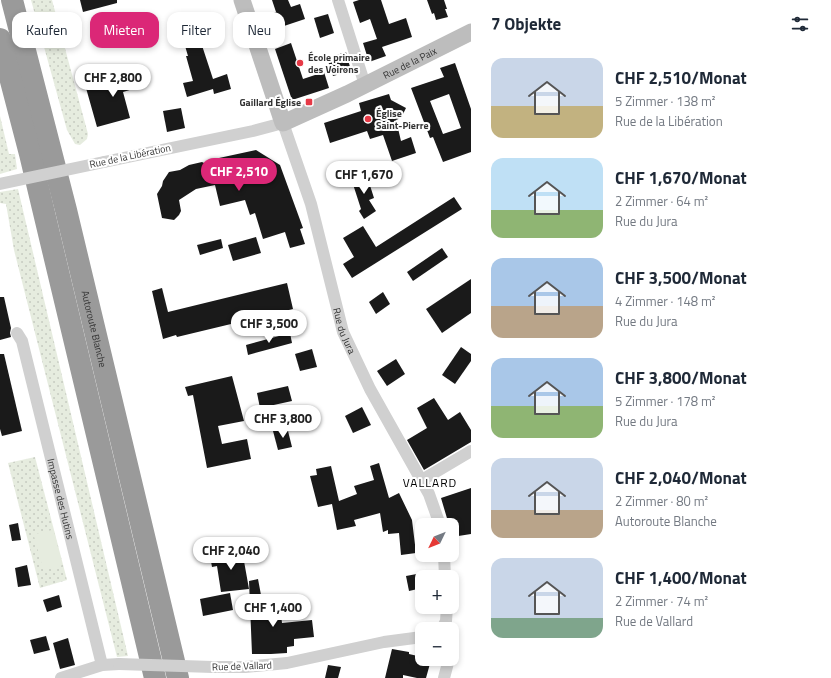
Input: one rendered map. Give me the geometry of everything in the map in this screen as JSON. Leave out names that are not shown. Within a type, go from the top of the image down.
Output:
[{"type":"highway","name":"Autoroute Blanche","points":[[12,0],[68,218],[176,668]]},
{"type":"highway","points":[[0,39],[30,154],[155,678]]},
{"type":"street","points":[[242,0],[283,123]]},
{"type":"street","points":[[338,0],[365,85]]},
{"type":"street","name":"Rue de la Paix","points":[[283,123],[365,85],[471,32]]},
{"type":"street","name":"Rue de la Libération","points":[[0,184],[254,131],[283,123]]},
{"type":"street","name":"Rue du Jura","points":[[283,123],[312,204],[336,311],[344,336],[370,389],[422,480],[438,518]]},
{"type":"street","name":"Impasse des Hutins","points":[[17,333],[24,348],[102,665]]},
{"type":"street","points":[[422,480],[471,451]]},
{"type":"street","name":"Rue de Vallard","points":[[61,678],[102,665],[119,664],[244,667],[288,663],[384,642],[415,638]]},
{"type":"street","points":[[444,678],[447,666]]},
{"type":"shaded area","points":[[31,0],[52,0],[55,12],[34,12]]},
{"type":"shaded area","points":[[44,48],[65,48],[88,134],[87,139],[80,145],[75,144],[67,130]]},
{"type":"shaded area","points":[[0,116],[9,154],[15,154],[17,169],[0,174]]},
{"type":"shaded area","points":[[18,189],[128,656],[117,657],[14,250],[6,204],[0,203],[0,192]]},
{"type":"shaded area","points":[[35,457],[67,580],[40,588],[8,463]]},
{"type":"shaded area","points":[[52,530],[54,531],[62,564],[61,566],[45,570],[43,569],[34,536],[35,534]]},
{"type":"building","points":[[80,0],[117,0],[117,3],[83,12]]},
{"type":"building","points":[[272,0],[288,0],[291,7],[300,4],[305,19],[285,26],[285,12],[276,12]]},
{"type":"building","points":[[359,0],[381,0],[389,24],[406,18],[412,37],[382,47],[386,56],[369,62],[363,43],[377,39],[370,19],[360,23],[353,2]]},
{"type":"building","points":[[427,0],[444,0],[448,17],[436,20]]},
{"type":"building","points":[[328,14],[334,33],[320,38],[314,18]]},
{"type":"building","points":[[291,43],[303,79],[324,72],[329,88],[292,100],[275,49],[285,48],[285,45]]},
{"type":"building","points":[[186,48],[203,48],[213,79],[227,74],[231,89],[214,94],[213,89],[187,97],[183,83],[193,81],[186,56],[188,56]]},
{"type":"building","points":[[346,52],[351,71],[333,76],[327,58]]},
{"type":"building","points":[[455,63],[471,109],[471,152],[443,162],[433,137],[430,138],[411,88],[444,77],[440,68]],"holes":[[[449,94],[461,128],[443,134],[430,101]]]},
{"type":"building","points":[[138,68],[143,86],[123,92],[130,118],[97,127],[86,88],[124,77],[122,73]]},
{"type":"building","name":"Église Saint-Pierre","points":[[389,94],[391,100],[406,108],[401,118],[396,120],[401,141],[411,137],[416,153],[392,161],[383,135],[370,139],[367,131],[330,143],[324,123],[361,111],[359,103]]},
{"type":"building","points":[[181,108],[185,128],[167,132],[163,111]]},
{"type":"building","points":[[256,150],[280,165],[303,228],[300,229],[305,244],[290,248],[285,232],[263,239],[255,213],[250,215],[245,200],[220,206],[215,185],[196,189],[179,200],[181,211],[174,220],[162,218],[157,194],[169,172],[180,170],[189,165],[218,160],[219,158]]},
{"type":"building","points":[[366,173],[374,198],[369,200],[376,211],[364,219],[359,211],[361,209],[351,178]]},
{"type":"building","points":[[454,197],[462,209],[352,278],[343,264],[354,257],[343,238],[363,226],[376,247]]},
{"type":"building","points":[[256,237],[261,253],[233,261],[228,245]]},
{"type":"building","points":[[221,239],[223,248],[200,255],[197,245]]},
{"type":"building","points":[[442,248],[448,257],[413,281],[407,272]]},
{"type":"building","points":[[471,279],[471,313],[442,333],[426,309]]},
{"type":"building","points":[[287,283],[293,309],[163,339],[152,291],[162,288],[168,312]]},
{"type":"building","points":[[383,292],[390,304],[376,314],[369,302]]},
{"type":"building","points":[[0,297],[4,297],[11,328],[11,337],[0,340]]},
{"type":"building","points":[[290,333],[292,343],[248,355],[246,345]]},
{"type":"building","points":[[461,347],[471,354],[471,361],[455,384],[442,375]]},
{"type":"building","points":[[312,349],[317,367],[300,371],[295,354]]},
{"type":"building","points":[[0,354],[4,354],[22,431],[2,436],[0,429]]},
{"type":"building","points":[[396,359],[405,374],[387,386],[377,371]]},
{"type":"building","points":[[232,376],[244,421],[218,426],[222,444],[247,439],[251,459],[207,468],[193,395],[188,396],[185,387]]},
{"type":"building","points":[[288,386],[292,401],[260,408],[257,393]]},
{"type":"building","points":[[434,398],[448,420],[460,412],[471,430],[471,442],[424,470],[407,440],[427,428],[417,408]]},
{"type":"building","points":[[362,407],[371,425],[353,433],[345,416]]},
{"type":"building","points":[[287,427],[292,447],[278,450],[273,431]]},
{"type":"building","points":[[379,463],[389,498],[399,493],[412,520],[415,553],[401,555],[399,533],[388,534],[388,530],[383,532],[380,513],[354,520],[356,526],[337,530],[332,504],[318,507],[310,476],[317,475],[316,469],[331,466],[339,501],[357,494],[354,486],[374,480],[370,466]]},
{"type":"building","points":[[471,488],[471,534],[459,536],[459,518],[447,518],[441,498]]},
{"type":"building","points":[[18,523],[21,540],[12,541],[9,525]]},
{"type":"building","points":[[242,550],[249,589],[221,592],[217,566],[212,567],[210,556]]},
{"type":"building","points":[[27,565],[31,585],[18,587],[15,568]]},
{"type":"building","points":[[415,574],[415,590],[409,591],[406,576]]},
{"type":"building","points":[[258,579],[261,595],[262,618],[281,615],[282,623],[312,620],[314,637],[294,639],[294,646],[287,647],[287,653],[252,654],[249,581]]},
{"type":"building","points":[[230,593],[233,610],[203,616],[200,599]]},
{"type":"building","points":[[59,595],[62,607],[47,612],[43,600]]},
{"type":"building","points":[[46,636],[50,650],[34,654],[30,640]]},
{"type":"building","points":[[68,638],[75,665],[60,669],[53,643]]},
{"type":"building","points":[[392,649],[409,652],[409,654],[415,655],[415,666],[429,666],[426,678],[403,675],[403,678],[385,678]]},
{"type":"building","points":[[328,665],[341,667],[338,678],[325,678]]},
{"type":"place","name":"École primaire des Voirons","points":[[300,63]]},
{"type":"place","name":"Gaillard Église","points":[[309,102]]},
{"type":"place","name":"Église Saint-Pierre","points":[[368,119]]},
{"type":"district","name":"VALLARD","points":[[430,482]]}]
